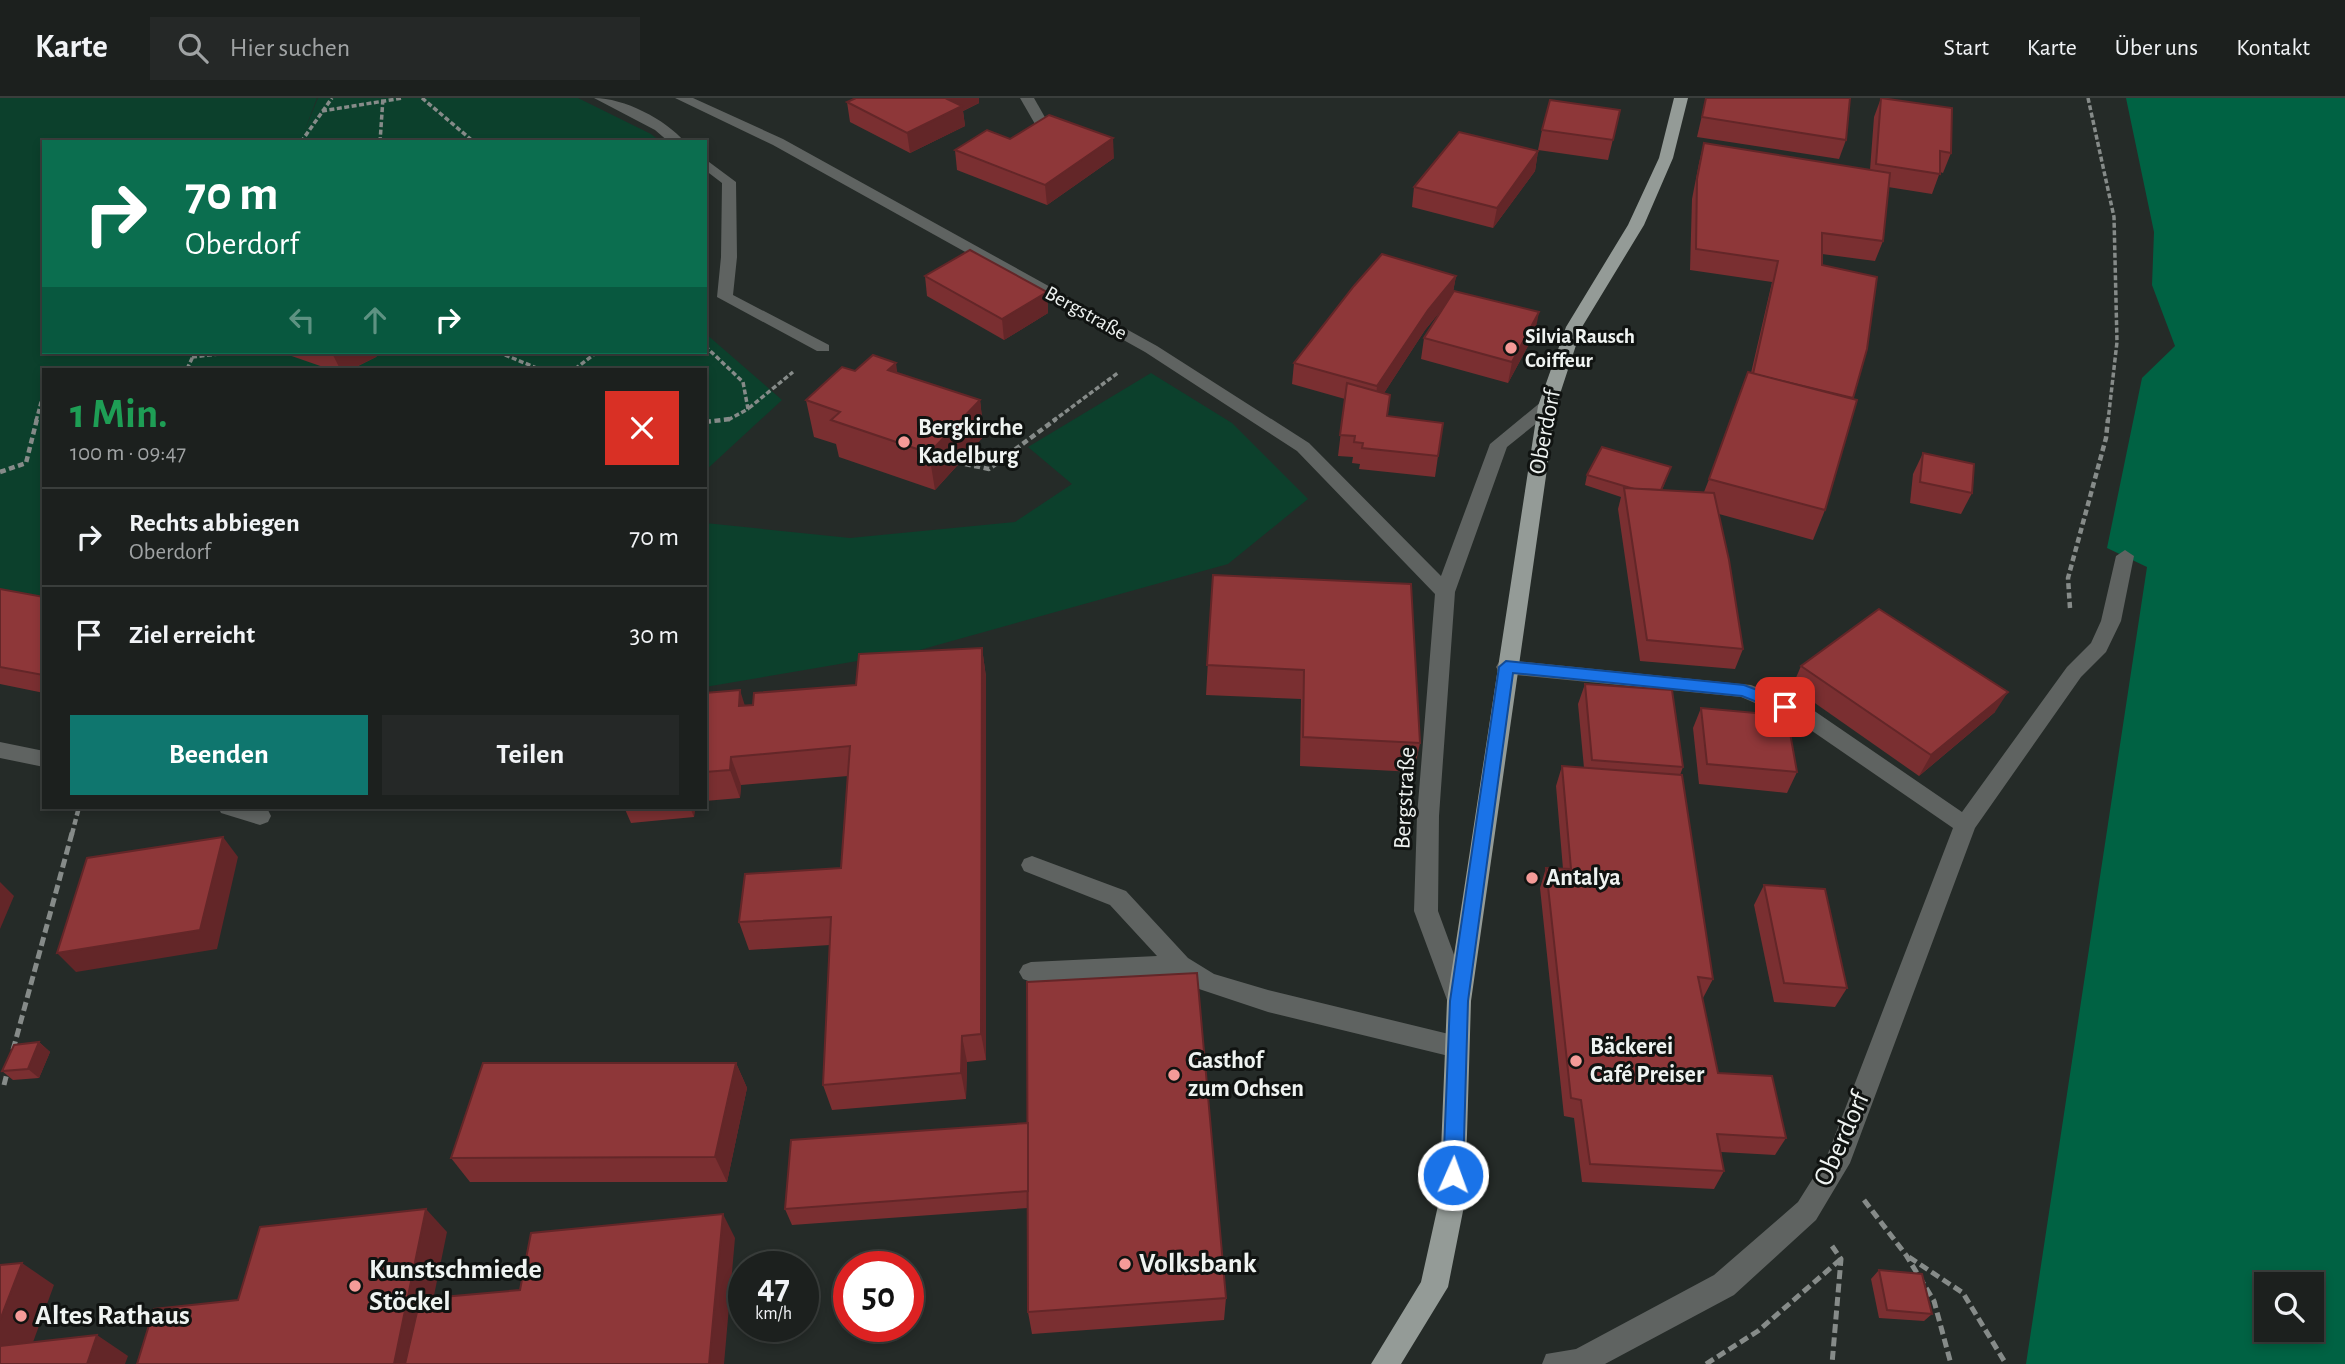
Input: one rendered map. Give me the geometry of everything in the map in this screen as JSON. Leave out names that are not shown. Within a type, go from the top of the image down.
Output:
[{"type":"main road","name":"Oberdorf","points":[[1385,1364],[1434,1287],[1452,1201],[1459,1001],[1546,406],[1574,327],[1636,225],[1666,158],[1681,98]]},
{"type":"street","points":[[601,98],[660,127],[676,140]]},
{"type":"street","name":"Bergstraße","points":[[682,98],[778,142],[1151,349],[1303,447],[1445,592]]},
{"type":"street","points":[[1027,98],[1044,128]]},
{"type":"street","points":[[707,165],[729,182],[729,257],[725,297],[824,348]]},
{"type":"street","name":"Bergstraße","points":[[1459,1001],[1426,911],[1428,816],[1445,592],[1499,444],[1546,406]]},
{"type":"street","name":"Oberdorf","points":[[1556,1364],[1578,1363],[1724,1284],[1807,1211],[1837,1163],[1965,825],[2074,672],[2099,647],[2111,621],[2125,556]]},
{"type":"street","points":[[1506,667],[1744,690],[1806,716],[1965,825]]},
{"type":"street","points":[[0,750],[42,759]]},
{"type":"street","points":[[236,809],[260,816]]},
{"type":"street","points":[[1032,865],[1118,898],[1180,965],[1207,982],[1268,1001],[1457,1047]]},
{"type":"street","points":[[1031,972],[1180,965]]},
{"type":"path","points":[[302,140],[332,98]]},
{"type":"path","points":[[322,111],[403,98]]},
{"type":"path","points":[[422,98],[472,140]]},
{"type":"path","points":[[2074,672],[2068,578],[2106,438],[2117,342],[2114,217],[2088,98]]},
{"type":"path","points":[[380,140],[382,100]]},
{"type":"path","points":[[707,348],[743,382],[748,409]]},
{"type":"path","points":[[707,422],[727,421],[748,409],[824,348]]},
{"type":"path","points":[[965,464],[989,469],[1151,349]]},
{"type":"path","points":[[187,368],[194,354]]},
{"type":"path","points":[[192,357],[218,354]]},
{"type":"path","points":[[503,354],[537,368]]},
{"type":"path","points":[[576,368],[594,354]]},
{"type":"path","points":[[0,472],[26,463],[42,399]]},
{"type":"path","points":[[4,1085],[78,809]]},
{"type":"path","points":[[1837,1163],[1906,1255],[1934,1301],[1951,1364]]},
{"type":"path","points":[[1906,1255],[1963,1293],[2006,1364]]},
{"type":"path","points":[[1706,1364],[1758,1331],[1842,1259],[1832,1364]]},
{"type":"shaded area","points":[[0,98],[317,98],[304,132],[318,98],[578,98],[658,140],[42,140],[42,354],[707,354],[707,335],[782,400],[707,469],[707,368],[42,368],[42,603],[0,597]]},
{"type":"shaded area","points":[[2126,98],[2345,98],[2345,1364],[2026,1364],[2147,567],[2107,548],[2142,378],[2175,346],[2152,285],[2154,232]]},
{"type":"shaded area","points":[[1151,373],[1232,423],[1308,499],[1228,564],[916,651],[707,687],[707,523],[850,538],[1015,522],[1072,484],[1028,447]]},
{"type":"building","points":[[856,98],[948,98],[962,106],[907,133],[847,102]]},
{"type":"building","points":[[1706,98],[1850,98],[1846,140],[1702,117]]},
{"type":"building","points":[[1881,98],[1952,108],[1951,153],[1940,151],[1940,174],[1876,164]]},
{"type":"building","points":[[1550,100],[1620,110],[1613,140],[1542,130]]},
{"type":"building","points":[[1049,115],[1113,138],[1045,185],[955,150],[987,130],[1010,139]]},
{"type":"building","points":[[1459,132],[1538,151],[1497,208],[1414,187]]},
{"type":"building","points":[[1704,143],[1890,173],[1883,241],[1822,233],[1822,265],[1877,277],[1867,349],[1853,398],[1753,374],[1778,261],[1696,249],[1697,179]]},
{"type":"building","points":[[970,250],[1047,292],[1002,319],[925,276]]},
{"type":"building","points":[[1382,254],[1456,276],[1428,310],[1377,386],[1294,363],[1354,286]]},
{"type":"building","points":[[1454,291],[1539,312],[1512,362],[1424,338]]},
{"type":"building","points":[[873,355],[896,363],[888,370],[980,400],[929,453],[831,420],[840,412],[806,400],[842,367],[855,371]]},
{"type":"building","points":[[1748,372],[1857,400],[1825,510],[1709,479]]},
{"type":"building","points":[[1347,383],[1390,395],[1387,416],[1443,423],[1438,456],[1362,448],[1363,443],[1354,442],[1355,436],[1340,435]]},
{"type":"building","points":[[1602,447],[1671,467],[1661,490],[1634,489],[1587,475]]},
{"type":"building","points":[[1923,453],[1974,464],[1972,493],[1920,482]]},
{"type":"building","points":[[1624,488],[1714,493],[1729,560],[1743,649],[1647,640]]},
{"type":"building","points":[[1213,575],[1411,584],[1420,743],[1303,737],[1304,670],[1207,665]]},
{"type":"building","points":[[0,589],[42,597],[42,675],[0,667]]},
{"type":"building","points":[[1879,609],[2008,692],[1931,755],[1801,666]]},
{"type":"building","points":[[982,648],[981,1034],[962,1036],[961,1073],[823,1085],[831,917],[739,922],[745,874],[841,868],[850,746],[731,757],[730,770],[707,772],[707,693],[740,690],[739,706],[753,705],[754,693],[856,685],[859,654]]},
{"type":"building","points":[[1585,684],[1672,690],[1683,767],[1592,760]]},
{"type":"building","points":[[1701,708],[1787,716],[1797,772],[1707,764]]},
{"type":"building","points":[[1562,766],[1682,775],[1713,979],[1698,977],[1718,1073],[1772,1076],[1786,1138],[1717,1134],[1724,1171],[1590,1164],[1581,1100],[1571,1098],[1546,868],[1571,869]]},
{"type":"building","points":[[223,837],[200,930],[57,953],[87,858]]},
{"type":"building","points":[[1764,885],[1825,889],[1847,988],[1784,983]]},
{"type":"building","points":[[1197,973],[1226,1298],[1028,1312],[1027,982]]},
{"type":"building","points":[[39,1042],[28,1069],[2,1071],[14,1045]]},
{"type":"building","points":[[483,1063],[736,1063],[715,1157],[451,1158]]},
{"type":"building","points":[[1028,1123],[1028,1191],[785,1209],[791,1140]]},
{"type":"building","name":"Kunstschmiede Stöckel","points":[[426,1209],[394,1364],[137,1364],[154,1309],[238,1300],[260,1227]]},
{"type":"building","points":[[723,1214],[709,1364],[405,1364],[420,1299],[520,1290],[531,1233]]},
{"type":"building","points":[[22,1263],[0,1320],[0,1265]]},
{"type":"building","points":[[1879,1270],[1922,1274],[1932,1314],[1887,1310]]},
{"type":"building","points":[[97,1335],[87,1364],[0,1364],[0,1346]]},
{"type":"place","name":"Silvia Rausch Coiffeur","points":[[1511,348]]},
{"type":"place","name":"Bergkirche Kadelburg","points":[[904,442]]},
{"type":"place","name":"Antalya","points":[[1532,878]]},
{"type":"place","name":"Bäckerei Café Preiser","points":[[1576,1061]]},
{"type":"place","name":"Gasthof zum Ochsen","points":[[1174,1075]]},
{"type":"place","name":"Volksbank","points":[[1125,1264]]},
{"type":"place","name":"Kunstschmiede Stöckel","points":[[355,1286]]},
{"type":"place","name":"Altes Rathaus","points":[[21,1316]]},
{"type":"route","points":[[1453,1175],[1459,1001],[1506,667],[1744,690],[1785,707]]}]
